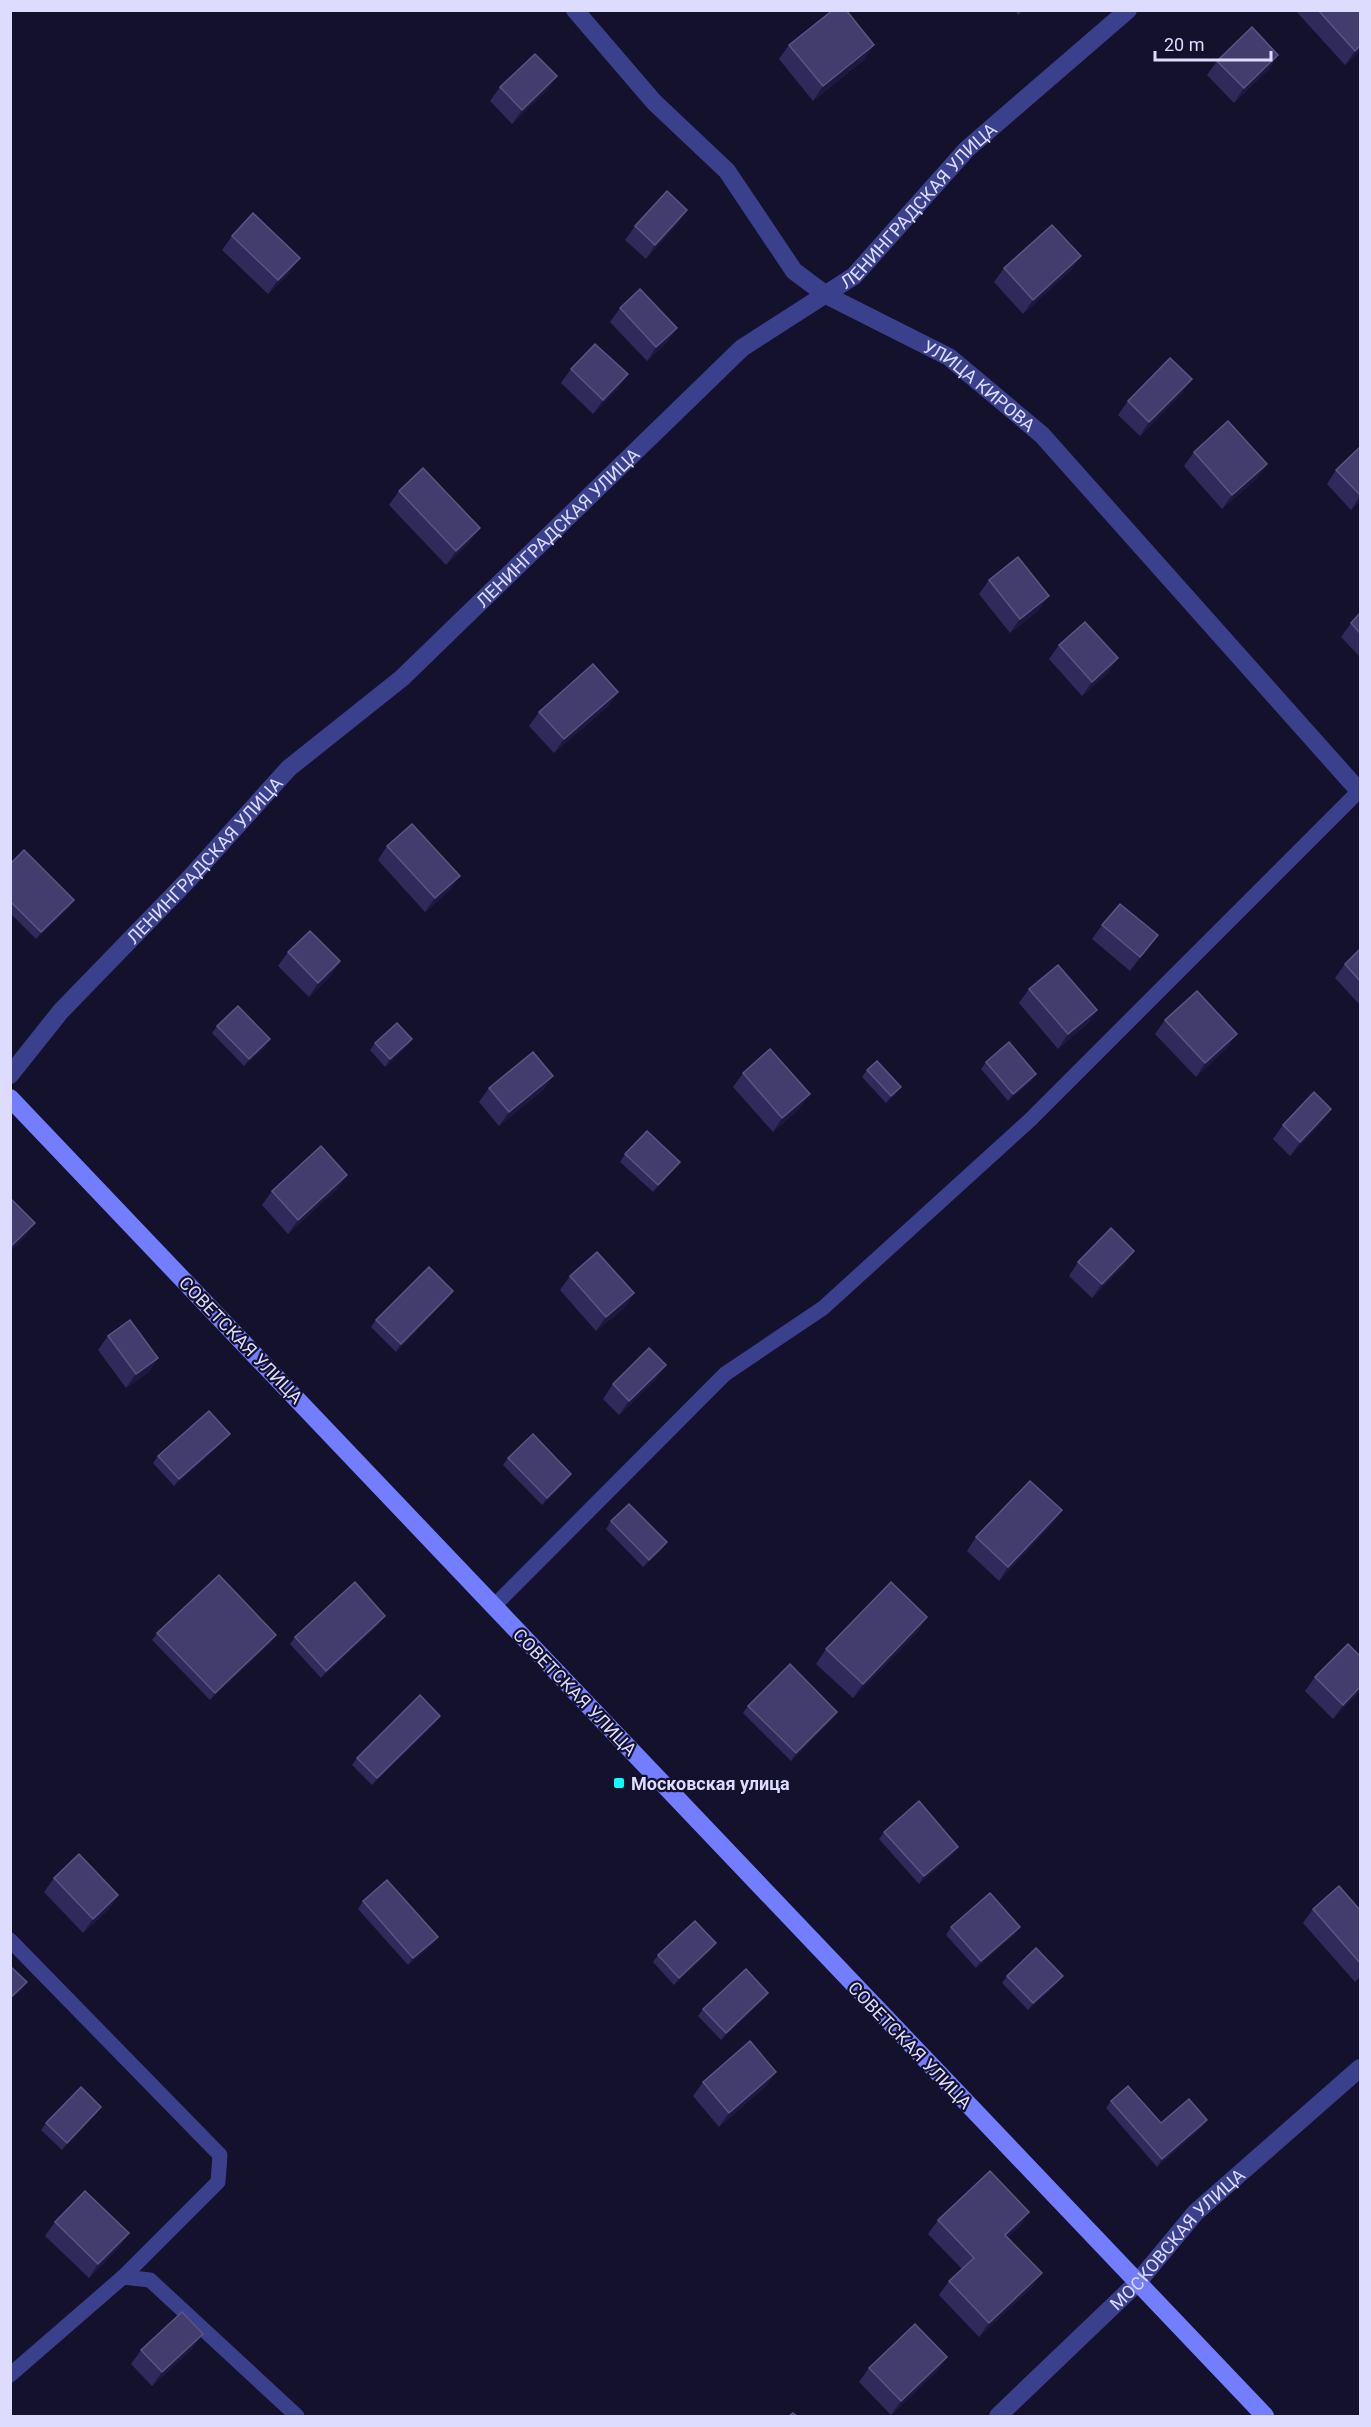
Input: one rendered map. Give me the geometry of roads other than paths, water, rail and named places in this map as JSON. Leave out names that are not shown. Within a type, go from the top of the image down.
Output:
[{"type":"street","name":"УЛИЦА КИРОВА","points":[[575,10],[654,102],[727,171],[794,270],[826,295],[949,357],[1042,435],[1360,792]]},
{"type":"street","name":"ЛЕНИНГРАДСКАЯ УЛИЦА","points":[[10,1075],[61,1011],[188,880],[289,768],[402,678],[742,348],[854,276],[967,149],[1128,10]]},
{"type":"street","name":"СОВЕТСКАЯ УЛИЦА","points":[[10,1098],[1265,2416]]},
{"type":"street","name":"МОСКОВСКАЯ УЛИЦА","points":[[998,2416],[1137,2283],[1196,2212],[1360,2068]]},
{"type":"lane","points":[[494,1606],[725,1374],[823,1308],[1030,1120],[1360,792]]},
{"type":"lane","points":[[10,1940],[220,2155],[218,2182],[123,2277],[10,2374]]},
{"type":"lane","points":[[123,2277],[150,2280],[297,2416]]},
{"type":"place","name":"Московская улица","points":[[619,1783]]}]
